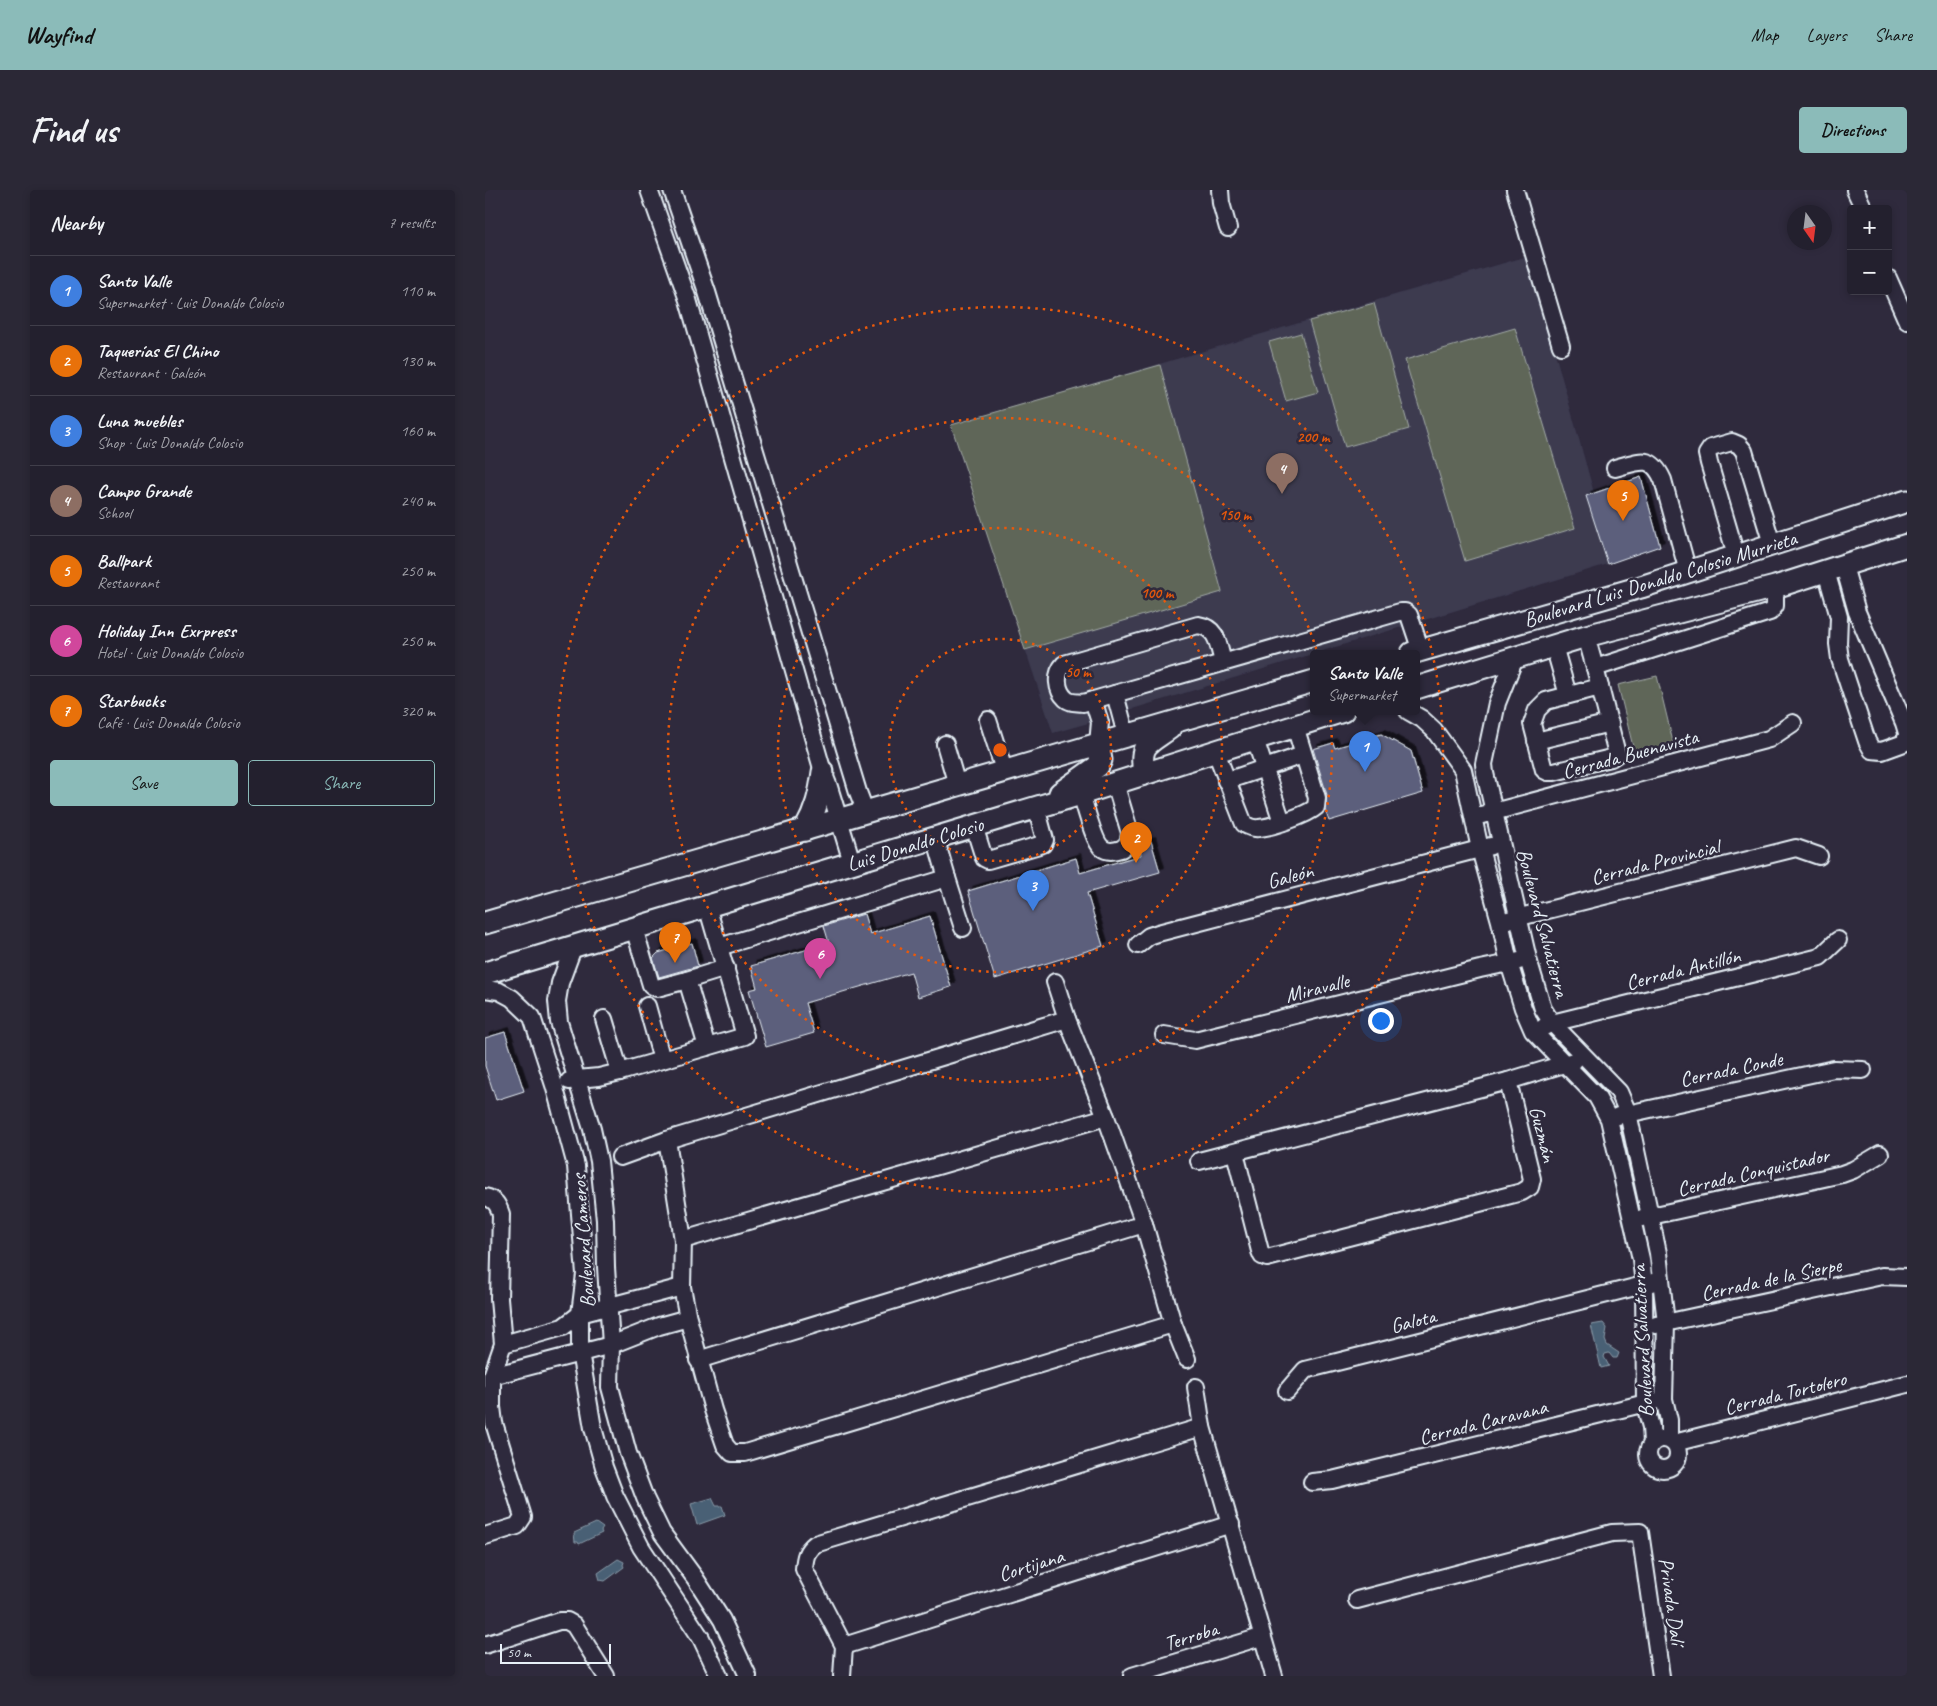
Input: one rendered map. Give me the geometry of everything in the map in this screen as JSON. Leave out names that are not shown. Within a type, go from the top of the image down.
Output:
[{"type":"main road","name":"Boulevard Luis Donaldo Colosio Murrieta","points":[[1420,651],[1641,588],[1736,555],[1907,502]]},
{"type":"main road","name":"Boulevard Luis Donaldo Colosio Murrieta","points":[[1420,687],[1586,636],[1775,587],[1907,546]]},
{"type":"main road","points":[[1619,628],[1621,606],[1626,599],[1641,588]]},
{"type":"main road","name":"Luis Donaldo Colosio","points":[[485,923],[840,821],[1004,770],[1310,683]]},
{"type":"main road","name":"Luis Donaldo Colosio","points":[[485,972],[1081,794],[1330,715]]},
{"type":"main road","points":[[1144,774],[1141,755],[1144,747],[1183,719]]},
{"type":"main road","points":[[1045,804],[1098,766],[1101,760],[1098,744]]},
{"type":"main road","points":[[805,830],[819,801],[823,772]]},
{"type":"street","points":[[649,190],[688,300],[823,772],[852,862]]},
{"type":"street","points":[[672,190],[707,292],[857,792],[866,813]]},
{"type":"street","points":[[1220,190],[1221,203],[1228,228]]},
{"type":"street","points":[[1515,190],[1561,346]]},
{"type":"street","points":[[1855,190],[1862,205]]},
{"type":"street","points":[[1892,287],[1907,321]]},
{"type":"street","points":[[688,300],[707,292]]},
{"type":"street","points":[[1736,555],[1707,454],[1711,448],[1720,445],[1732,442],[1739,445],[1744,451],[1772,544]]},
{"type":"street","points":[[1615,468],[1651,462],[1658,469],[1663,480],[1688,572]]},
{"type":"street","points":[[760,554],[785,547]]},
{"type":"street","points":[[1835,568],[1857,612],[1904,723],[1907,735],[1904,743],[1882,751],[1872,750],[1867,741],[1840,659],[1835,568]]},
{"type":"street","points":[[1595,668],[1770,612],[1775,606],[1775,587]]},
{"type":"street","points":[[1223,662],[1214,633],[1207,626],[1198,625],[1063,664],[1059,669],[1057,678],[1059,687],[1066,699],[1071,702],[1083,703],[1400,612],[1405,612],[1409,615],[1416,650]]},
{"type":"street","points":[[1839,617],[1857,612]]},
{"type":"street","points":[[1586,636],[1610,723],[1617,754],[1614,757],[1554,772],[1544,770],[1532,724],[1537,710],[1546,701],[1600,687]]},
{"type":"street","points":[[1555,646],[1568,695]]},
{"type":"street","name":"Boulevard Salvatierra","points":[[1515,658],[1497,703],[1484,764],[1493,812],[1528,959],[1543,1009],[1552,1023],[1619,1092],[1628,1114],[1651,1216],[1662,1280],[1666,1324],[1664,1398],[1671,1441]]},
{"type":"street","points":[[1115,694],[1126,735]]},
{"type":"street","points":[[1093,700],[1100,722],[1098,744]]},
{"type":"street","name":"Boulevard Salvatierra","points":[[1415,715],[1434,730],[1463,770],[1480,849],[1509,963],[1523,1008],[1533,1031],[1597,1097],[1609,1119],[1644,1284],[1645,1404],[1651,1427],[1652,1443]]},
{"type":"street","points":[[988,720],[1004,770]]},
{"type":"street","points":[[1536,741],[1610,723]]},
{"type":"street","name":"Cerrada Buenavista","points":[[1474,817],[1769,739],[1793,723]]},
{"type":"street","points":[[1216,752],[1243,824],[1250,828],[1259,828],[1282,822],[1309,813],[1316,807],[1317,798],[1295,726]]},
{"type":"street","points":[[1255,739],[1282,822]]},
{"type":"street","points":[[945,744],[957,785]]},
{"type":"street","points":[[1226,781],[1303,755]]},
{"type":"street","points":[[1463,770],[1484,764]]},
{"type":"street","points":[[1081,794],[1097,841],[1102,848],[1108,851],[1119,850],[1129,841],[1129,833],[1115,783]]},
{"type":"street","points":[[975,826],[984,858],[989,860],[1043,844],[1045,840],[1045,804]]},
{"type":"street","points":[[935,837],[963,928]]},
{"type":"street","name":"Galeón","points":[[1138,945],[1149,936],[1158,933],[1500,843]]},
{"type":"street","name":"Cerrada Provincial","points":[[1500,922],[1796,848],[1819,856]]},
{"type":"street","points":[[719,947],[947,878]]},
{"type":"street","points":[[554,1086],[577,1079],[599,1077],[620,1072],[744,1037],[746,1034],[707,906]]},
{"type":"street","points":[[634,928],[651,985],[657,988],[726,968]]},
{"type":"street","name":"Cerrada Antillón","points":[[1533,1031],[1552,1023],[1820,957],[1838,940]]},
{"type":"street","name":"Boulevard Cameros","points":[[574,945],[560,983],[557,1001],[559,1022],[592,1129],[599,1161],[605,1220],[611,1345],[610,1387],[628,1453],[645,1498],[662,1533],[695,1578],[721,1620],[748,1676]]},
{"type":"street","name":"Miravalle","points":[[1164,1035],[1195,1040],[1480,969],[1528,959]]},
{"type":"street","points":[[687,980],[707,1047]]},
{"type":"street","points":[[1055,982],[1067,1019],[1106,1117],[1144,1224],[1173,1324],[1187,1359]]},
{"type":"street","name":"Boulevard Cameros","points":[[485,989],[513,998],[532,1017],[554,1086],[576,1166],[585,1274],[580,1314],[580,1352],[593,1428],[604,1468],[615,1496],[641,1547],[701,1638],[719,1676]]},
{"type":"street","points":[[647,1006],[662,1060]]},
{"type":"street","points":[[604,1019],[620,1072]]},
{"type":"street","points":[[620,1156],[667,1140],[1067,1019]]},
{"type":"street","points":[[1199,1161],[1567,1065],[1585,1056]]},
{"type":"street","name":"Cerrada Conde","points":[[1609,1119],[1834,1069],[1863,1070]]},
{"type":"street","name":"Guzmán","points":[[1235,1153],[1260,1251],[1262,1256],[1267,1258],[1523,1192],[1530,1187],[1532,1179],[1508,1081]]},
{"type":"street","points":[[683,1240],[1106,1117]]},
{"type":"street","points":[[667,1140],[683,1240],[682,1287],[688,1318],[698,1360],[725,1444],[732,1454],[745,1453],[1173,1324]]},
{"type":"street","name":"Cerrada Conquistador","points":[[1631,1219],[1842,1174],[1853,1170],[1880,1154]]},
{"type":"street","points":[[576,1166],[599,1161]]},
{"type":"street","points":[[485,1196],[491,1198],[498,1205],[501,1214],[492,1301],[503,1344],[492,1376],[490,1424],[523,1517],[517,1526],[485,1536]]},
{"type":"street","points":[[698,1360],[1144,1224]]},
{"type":"street","name":"Cerrada de la Sierpe","points":[[1644,1328],[1882,1276],[1907,1276]]},
{"type":"street","name":"Galota","points":[[1287,1391],[1305,1370],[1662,1280]]},
{"type":"street","points":[[503,1344],[563,1327],[580,1314],[682,1287]]},
{"type":"street","points":[[492,1376],[611,1345],[659,1326],[688,1318]]},
{"type":"street","name":"Cerrada Tortolero","points":[[1671,1441],[1907,1384]]},
{"type":"street","points":[[1196,1387],[1202,1427],[1231,1524],[1261,1637],[1274,1676]]},
{"type":"street","name":"Cerrada Caravana","points":[[1312,1482],[1332,1480],[1664,1398]]},
{"type":"street","points":[[841,1676],[844,1646],[804,1569],[808,1549],[815,1544],[1202,1427]]},
{"type":"street","points":[[1657,1439],[1671,1441],[1679,1454],[1678,1459],[1669,1468],[1657,1468],[1649,1460],[1647,1454],[1652,1443],[1657,1439]]},
{"type":"street","name":"Cortijana","points":[[844,1646],[1231,1524]]},
{"type":"street","name":"Privada Dalí","points":[[1357,1600],[1612,1533],[1640,1532],[1661,1676]]},
{"type":"street","points":[[641,1547],[662,1533]]},
{"type":"street","points":[[485,1645],[559,1621],[567,1621],[574,1625],[606,1676]]},
{"type":"street","name":"Terroba","points":[[1132,1676],[1261,1637]]},
{"type":"shaded area","points":[[1528,256],[1594,493],[1586,496],[1608,564],[1326,650],[1310,650],[1310,655],[1129,710],[1127,704],[1093,714],[1092,722],[1053,733],[951,425]]},
{"type":"green space","points":[[1374,303],[1409,429],[1345,447],[1309,321]]},
{"type":"green space","points":[[1515,328],[1575,528],[1465,561],[1405,360]]},
{"type":"green space","points":[[1301,333],[1318,392],[1286,401],[1269,342]]},
{"type":"green space","points":[[1160,365],[1222,592],[1025,650],[951,425]]},
{"type":"green space","points":[[1657,676],[1674,746],[1635,755],[1618,685]]},
{"type":"water","points":[[1603,1323],[1607,1328],[1605,1340],[1607,1345],[1619,1353],[1617,1358],[1613,1358],[1609,1353],[1605,1354],[1604,1357],[1609,1366],[1601,1368],[1591,1325]]},
{"type":"water","points":[[712,1498],[716,1506],[722,1506],[725,1515],[697,1525],[691,1504]]},
{"type":"water","points":[[596,1523],[603,1528],[602,1533],[579,1544],[575,1542],[574,1533]]},
{"type":"water","points":[[618,1559],[624,1562],[624,1567],[605,1581],[600,1580],[598,1573]]},
{"type":"building","points":[[1641,477],[1660,546],[1608,564],[1586,496]]},
{"type":"building","points":[[1381,734],[1411,751],[1423,793],[1329,821],[1325,810],[1327,795],[1313,749],[1333,743],[1335,748]]},
{"type":"building","points":[[1151,841],[1160,872],[1087,893],[1103,946],[995,979],[968,891],[1076,858],[1080,873],[1141,855],[1139,845]]},
{"type":"building","points":[[864,914],[870,934],[930,916],[951,987],[918,997],[911,972],[805,1003],[814,1033],[766,1047],[749,990],[757,988],[751,966],[829,943],[824,926]]},
{"type":"building","points":[[692,943],[698,966],[659,977],[653,958],[658,953]]},
{"type":"building","points":[[505,1032],[524,1091],[496,1100],[485,1066],[485,1038]]},
{"type":"place","name":"Campo Grande","points":[[1282,494]]},
{"type":"place","name":"Ballpark","points":[[1623,521]]},
{"type":"place","name":"Santo Valle","points":[[1365,772]]},
{"type":"place","name":"Taquerías El Chino","points":[[1136,863]]},
{"type":"place","name":"Luna muebles","points":[[1033,911]]},
{"type":"place","name":"Starbucks","points":[[675,963]]},
{"type":"place","name":"Holiday Inn Exrpress","points":[[820,979]]}]
